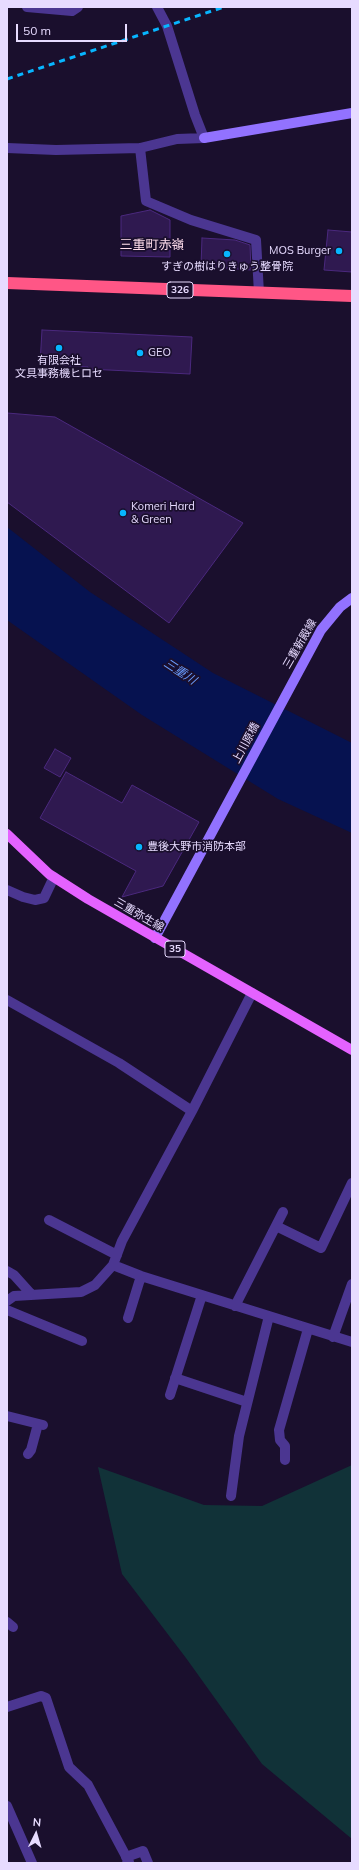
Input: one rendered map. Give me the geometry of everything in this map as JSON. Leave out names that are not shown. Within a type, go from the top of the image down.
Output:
[{"type":"highway","name":"326","points":[[7,283],[352,296]]},
{"type":"main road","points":[[204,138],[352,113]]},
{"type":"main road","name":"三重新殿線","points":[[278,709],[321,630],[337,610],[352,598]]},
{"type":"main road","name":"上川原橋","points":[[155,938],[278,709]]},
{"type":"main road","name":"三重弥生線","points":[[7,834],[54,877],[88,899],[352,1050]]},
{"type":"street","points":[[27,7],[72,11],[78,7]]},
{"type":"street","points":[[7,148],[56,150],[140,148],[177,139],[204,138],[195,115],[167,26],[157,7]]},
{"type":"street","points":[[140,148],[146,200],[191,220],[256,240],[259,293]]},
{"type":"street","points":[[7,890],[23,897],[35,900],[44,898],[54,877]]},
{"type":"street","points":[[7,1301],[14,1296],[81,1292],[95,1285],[113,1265],[122,1241],[192,1112],[252,993]]},
{"type":"street","points":[[7,1000],[119,1062],[192,1112]]},
{"type":"street","points":[[276,1226],[321,1248],[352,1183]]},
{"type":"street","points":[[235,1306],[283,1212]]},
{"type":"street","points":[[49,1220],[117,1255]]},
{"type":"street","points":[[113,1265],[141,1276],[352,1342]]},
{"type":"street","points":[[7,1271],[14,1275],[32,1294]]},
{"type":"street","points":[[128,1318],[141,1276]]},
{"type":"street","points":[[333,1337],[348,1305],[352,1284]]},
{"type":"street","points":[[170,1395],[202,1295]]},
{"type":"street","points":[[7,1310],[82,1341]]},
{"type":"street","points":[[231,1496],[239,1436],[269,1316]]},
{"type":"street","points":[[285,1460],[285,1446],[280,1440],[279,1430],[308,1329]]},
{"type":"street","points":[[176,1378],[247,1402]]},
{"type":"street","points":[[7,1416],[41,1424],[28,1454]]},
{"type":"street","points":[[7,1707],[41,1696],[46,1698],[69,1767],[88,1785],[127,1860],[143,1851],[148,1863]]},
{"type":"street","points":[[7,1806],[32,1863]]},
{"type":"green space","points":[[352,1465],[352,1839],[262,1764],[186,1658],[122,1574],[98,1467],[204,1505],[262,1506]]},
{"type":"water","name":"三重川","points":[[7,527],[90,592],[213,673],[352,743],[352,833],[278,799],[142,715],[7,620]]},
{"type":"building","points":[[150,210],[170,220],[170,257],[121,256],[121,216]]},
{"type":"building","name":"MOS Burger","points":[[328,230],[352,232],[352,272],[324,270]]},
{"type":"building","name":"すぎの樹はりきゅう整骨院","points":[[202,238],[235,240],[250,245],[251,270],[201,266]]},
{"type":"building","name":"GEO","points":[[42,330],[192,337],[190,374],[88,369],[88,367],[40,364]]},
{"type":"building","name":"Komeri Hard & Green","points":[[7,413],[55,417],[243,523],[169,623],[7,502]]},
{"type":"building","points":[[55,749],[71,758],[60,777],[44,768]]},
{"type":"building","name":"豊後大野市消防本部","points":[[66,772],[122,803],[132,785],[199,822],[163,886],[122,897],[136,871],[40,818]]},
{"type":"railway","points":[[7,79],[224,7]]},
{"type":"place","name":"MOS Burger","points":[[339,251]]},
{"type":"place","name":"すぎの樹はりきゅう整骨院","points":[[227,254]]},
{"type":"place","name":"有限会社 文具事務機ヒロセ","points":[[59,348]]},
{"type":"place","name":"GEO","points":[[140,353]]},
{"type":"place","name":"Komeri Hard & Green","points":[[123,513]]},
{"type":"place","name":"豊後大野市消防本部","points":[[139,847]]},
{"type":"district","name":"三重町赤嶺","points":[[152,245]]}]
